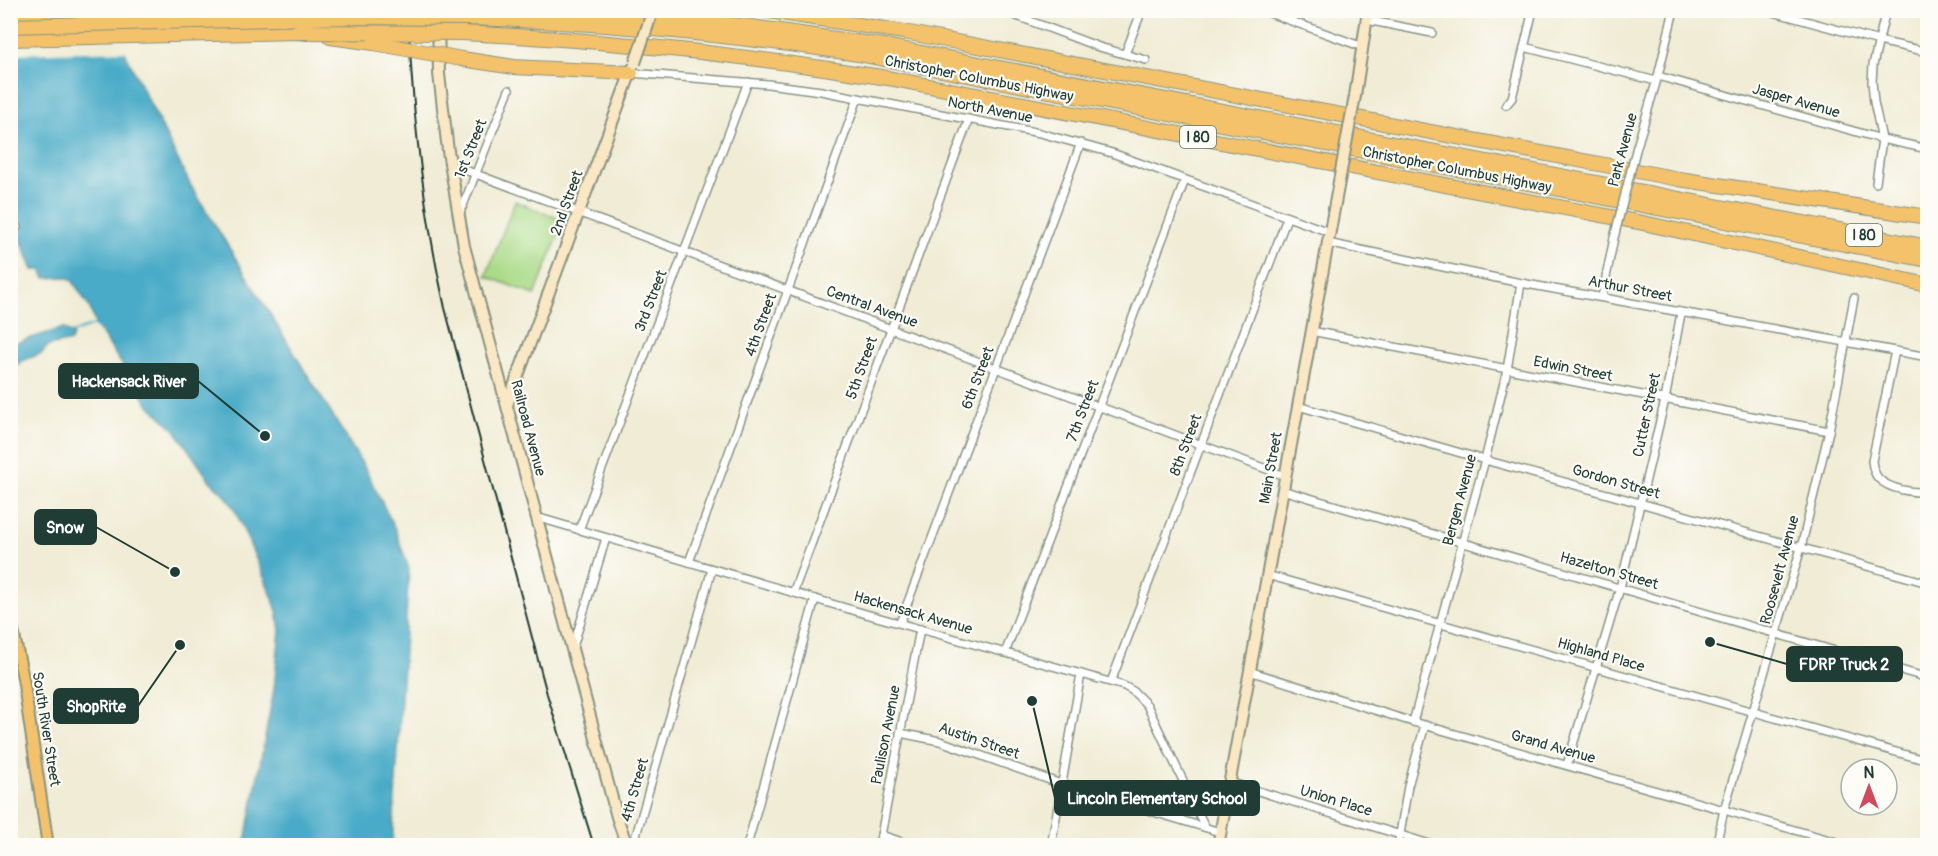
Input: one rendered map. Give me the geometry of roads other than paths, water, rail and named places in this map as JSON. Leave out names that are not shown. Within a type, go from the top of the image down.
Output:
[{"type":"highway","points":[[10,14],[150,10]]},
{"type":"highway","name":"Christopher Columbus Highway","points":[[567,10],[745,26],[881,46],[1928,245]]},
{"type":"highway","name":"I 80","points":[[762,10],[904,32],[1670,177],[1928,217]]},
{"type":"highway","name":"Christopher Columbus Highway","points":[[10,26],[352,17],[462,18],[635,27],[747,39],[858,54],[1928,260]]},
{"type":"highway","points":[[297,32],[391,45],[514,67],[633,68]]},
{"type":"highway","name":"Christopher Columbus Highway","points":[[10,39],[297,32],[462,33],[687,50],[798,64],[897,80],[1632,220],[1928,285]]},
{"type":"highway","points":[[1841,205],[1879,216],[1928,224]]},
{"type":"highway","points":[[1883,251],[1928,266]]},
{"type":"main road","name":"Railroad Avenue","points":[[438,10],[439,74],[449,164],[464,246],[617,817],[627,846]]},
{"type":"main road","name":"2nd Street","points":[[507,406],[653,10]]},
{"type":"main road","name":"Main Street","points":[[1218,846],[1368,15]]},
{"type":"main road","name":"South River Street","points":[[10,617],[24,678],[48,846]]},
{"type":"street","points":[[1001,10],[1099,47],[1146,60]]},
{"type":"street","points":[[1125,54],[1143,10]]},
{"type":"street","points":[[1261,10],[1363,47]]},
{"type":"street","points":[[1506,105],[1512,98],[1533,10]]},
{"type":"street","name":"Park Avenue","points":[[1602,297],[1636,150],[1674,10]]},
{"type":"street","points":[[1766,10],[1928,52]]},
{"type":"street","points":[[1876,183],[1882,139],[1872,82],[1886,10]]},
{"type":"street","points":[[1368,15],[1432,33]]},
{"type":"street","name":"Jasper Avenue","points":[[1524,47],[1657,78],[1882,139],[1928,149]]},
{"type":"street","name":"North Avenue","points":[[633,68],[858,98],[1081,143],[1287,218],[1328,238]]},
{"type":"street","name":"3rd Street","points":[[579,530],[748,82]]},
{"type":"street","name":"1st Street","points":[[458,217],[509,90]]},
{"type":"street","name":"4th Street","points":[[689,562],[858,98]]},
{"type":"street","name":"5th Street","points":[[793,593],[969,119]]},
{"type":"street","name":"6th Street","points":[[900,623],[1081,143]]},
{"type":"street","name":"Central Avenue","points":[[449,164],[1285,476]]},
{"type":"street","name":"7th Street","points":[[1005,653],[1185,180]]},
{"type":"street","name":"8th Street","points":[[1111,682],[1287,218]]},
{"type":"street","name":"Arthur Street","points":[[1328,238],[1521,283],[1928,357]]},
{"type":"street","name":"Bergen Avenue","points":[[1413,722],[1485,460],[1507,370],[1521,283]]},
{"type":"street","name":"Roosevelt Avenue","points":[[1716,846],[1724,810],[1801,548],[1829,431],[1854,298]]},
{"type":"street","name":"Cutter Street","points":[[1566,765],[1620,588],[1665,400],[1681,313]]},
{"type":"street","name":"Edwin Street","points":[[1311,332],[1829,431]]},
{"type":"street","points":[[1895,351],[1874,450],[1873,468],[1879,480],[1886,484],[1915,492],[1928,491]]},
{"type":"street","name":"Gordon Street","points":[[1298,406],[1928,583]]},
{"type":"street","name":"Hazelton Street","points":[[1282,490],[1928,678]]},
{"type":"street","name":"Hackensack Avenue","points":[[536,517],[793,593],[1111,682],[1133,691],[1147,705],[1205,827]]},
{"type":"street","points":[[572,650],[606,538]]},
{"type":"street","name":"4th Street","points":[[633,846],[712,569]]},
{"type":"street","name":"Highland Place","points":[[1267,575],[1928,761]]},
{"type":"street","points":[[747,846],[815,599]]},
{"type":"street","name":"Paulison Avenue","points":[[879,846],[920,629]]},
{"type":"street","name":"Grand Avenue","points":[[1250,671],[1413,722],[1851,846]]},
{"type":"street","points":[[1051,846],[1081,674]]},
{"type":"street","points":[[1398,846],[1408,786],[1425,725]]},
{"type":"street","name":"Austin Street","points":[[900,733],[940,741],[1062,784],[1220,832]]},
{"type":"street","name":"Union Place","points":[[1229,782],[1436,846]]},
{"type":"street","points":[[881,835],[914,846]]},
{"type":"water","points":[[10,11],[114,11],[126,55],[191,186],[365,468],[395,529],[409,569],[392,845],[245,845],[274,689],[280,630],[277,611],[235,510],[226,496],[210,481],[175,430],[148,404],[96,327],[90,308],[72,280],[66,277],[45,278],[41,270],[33,270],[20,238],[11,194]]},
{"type":"water","points":[[63,328],[73,335],[71,341],[48,346],[42,353],[22,361],[11,372],[12,344]]},
{"type":"waterway","points":[[71,333],[97,324]]},
{"type":"railway","points":[[408,10],[412,85],[420,160],[430,234],[445,308],[547,694],[594,846]]},
{"type":"place","name":"Hackensack River","points":[[265,436]]},
{"type":"place","name":"Snow","points":[[175,572]]},
{"type":"place","name":"FDRP Truck 2","points":[[1710,642]]},
{"type":"place","name":"ShopRite","points":[[180,645]]},
{"type":"place","name":"Lincoln Elementary School","points":[[1032,701]]}]
